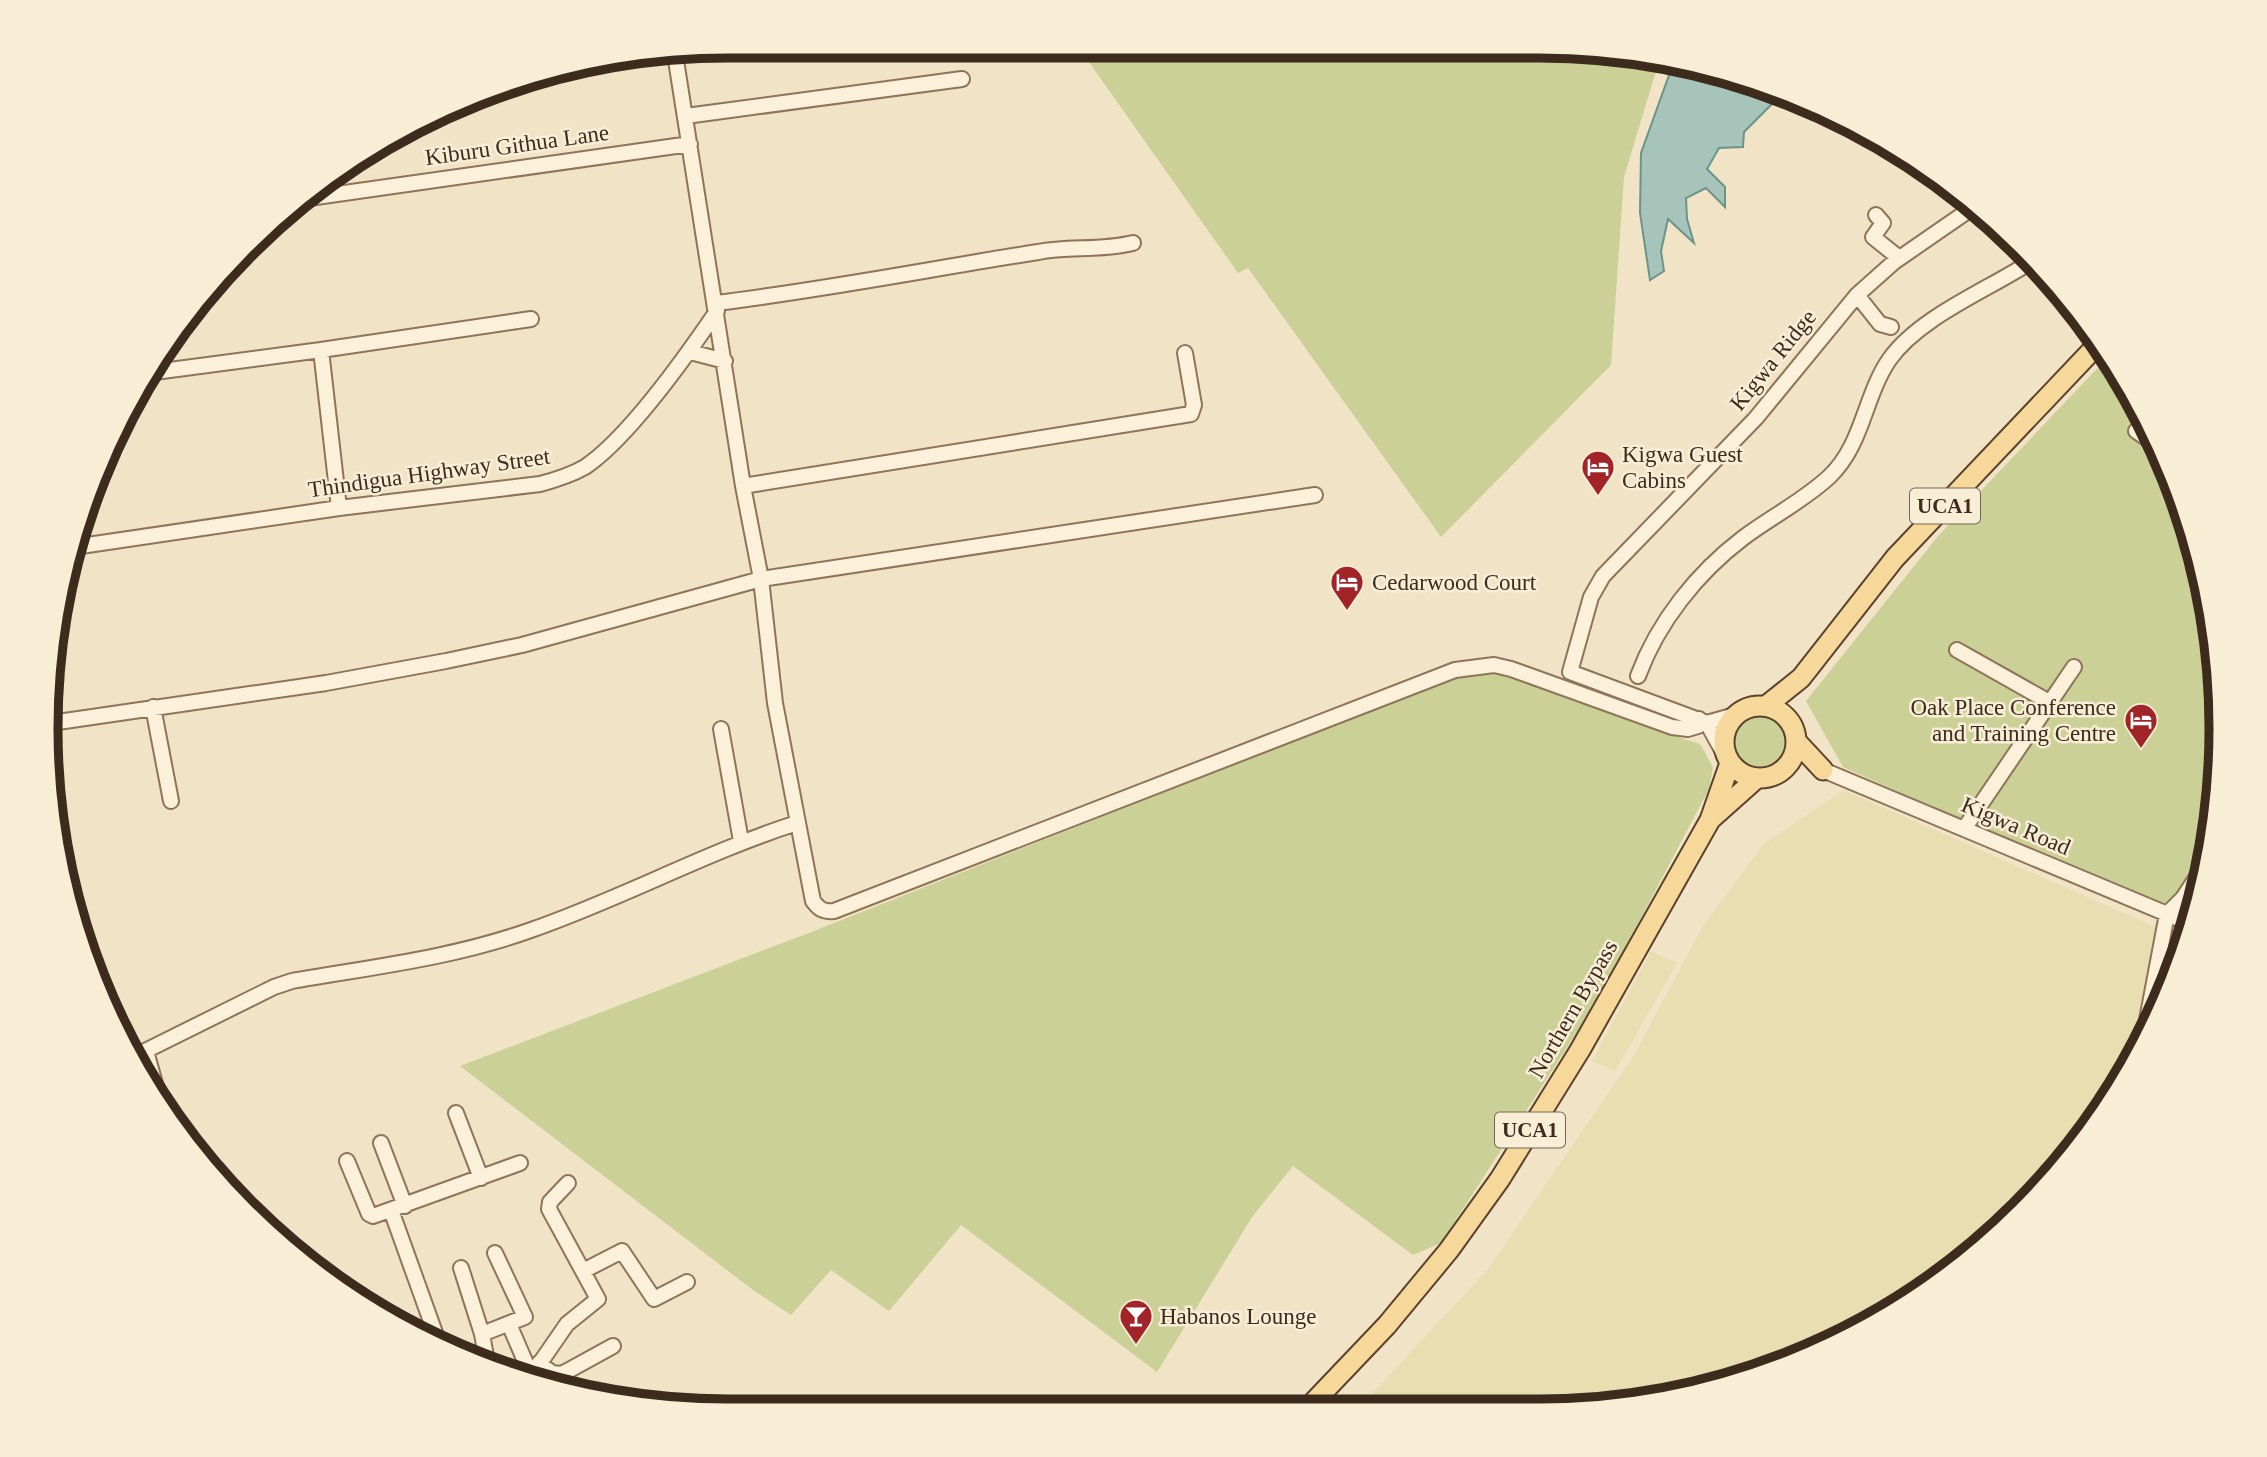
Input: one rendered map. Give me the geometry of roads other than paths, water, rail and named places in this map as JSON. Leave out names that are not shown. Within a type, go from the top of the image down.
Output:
[{"type":"main road","name":"UCA1","points":[[1766,706],[1801,678],[1895,558],[2092,350]]},
{"type":"main road","name":"UCA1","points":[[1787,719],[1801,678]]},
{"type":"main road","points":[[1796,741],[1792,759],[1785,768],[1772,777],[1757,778],[1741,774],[1728,761],[1723,738],[1735,715],[1748,708],[1766,706],[1787,719],[1796,741],[1823,770]]},
{"type":"main road","name":"UCA1","points":[[1710,820],[1728,761]]},
{"type":"main road","points":[[1785,768],[1823,770]]},
{"type":"main road","name":"UCA1","points":[[1710,820],[1757,778]]},
{"type":"main road","name":"Northern Bypass","points":[[1317,1399],[1387,1325],[1449,1250],[1500,1180],[1580,1050],[1710,820]]},
{"type":"street","points":[[677,60],[743,486],[761,579],[775,703],[813,901],[825,912],[834,911],[1455,670],[1494,665],[1511,668],[1672,727],[1693,729],[1703,721],[1735,715]]},
{"type":"street","points":[[686,116],[962,79]]},
{"type":"street","name":"Kiburu Githua Lane","points":[[319,197],[690,144]]},
{"type":"street","name":"Kigwa Ridge","points":[[1703,721],[1570,671],[1591,597],[1603,576],[1756,418],[1857,296],[1899,258],[1966,212]]},
{"type":"street","points":[[1876,215],[1883,223],[1873,237],[1899,258]]},
{"type":"street","points":[[716,307],[1042,251],[1104,250],[1133,243]]},
{"type":"street","points":[[1638,676],[1659,627],[1706,572],[1742,539],[1829,477],[1844,461],[1857,439],[1877,380],[1905,341],[2024,266]]},
{"type":"street","points":[[1857,296],[1873,311],[1880,324],[1891,327],[1905,341]]},
{"type":"street","name":"Thindigua Highway Street","points":[[84,546],[339,508],[540,484],[560,478],[598,457],[690,352],[716,307]]},
{"type":"street","points":[[162,371],[531,319]]},
{"type":"street","points":[[321,350],[339,508]]},
{"type":"street","points":[[690,352],[725,361]]},
{"type":"street","points":[[743,486],[1191,414],[1194,405],[1185,353]]},
{"type":"street","points":[[2136,431],[2141,434]]},
{"type":"street","points":[[58,722],[326,683],[522,645],[761,579],[1315,495]]},
{"type":"street","points":[[1957,650],[2051,703]]},
{"type":"street","points":[[1964,829],[2074,667]]},
{"type":"street","points":[[153,707],[171,801]]},
{"type":"street","points":[[1703,721],[1728,761]]},
{"type":"street","points":[[722,729],[741,841]]},
{"type":"street","name":"Kigwa Road","points":[[1823,770],[2181,919]]},
{"type":"street","points":[[142,1053],[274,987],[292,981],[476,948],[533,930],[741,841],[797,823]]},
{"type":"street","points":[[2150,1002],[2167,914],[2189,889]]},
{"type":"street","points":[[456,1113],[481,1178]]},
{"type":"street","points":[[382,1143],[398,1208],[435,1331]]},
{"type":"street","points":[[347,1161],[369,1214],[373,1216],[520,1163]]},
{"type":"street","points":[[535,1370],[567,1324],[597,1302],[585,1270],[550,1209],[550,1202],[568,1183]]},
{"type":"street","points":[[585,1270],[622,1251],[654,1299],[687,1282]]},
{"type":"street","points":[[482,1334],[524,1319],[525,1315],[495,1253]]},
{"type":"street","points":[[461,1268],[485,1353]]},
{"type":"street","points":[[509,1324],[533,1370]]},
{"type":"street","points":[[544,1373],[559,1374],[613,1346]]},
{"type":"water","points":[[1670,71],[1712,81],[1775,101],[1744,132],[1743,147],[1719,148],[1707,169],[1725,187],[1725,207],[1706,188],[1686,198],[1687,219],[1694,243],[1668,219],[1661,251],[1664,271],[1650,280],[1640,213],[1641,153]]},
{"type":"place","name":"Kigwa Guest Cabins","points":[[1598,497]]},
{"type":"place","name":"Cedarwood Court","points":[[1347,612]]},
{"type":"place","name":"Oak Place Conference and Training Centre","points":[[2141,750]]},
{"type":"place","name":"Habanos Lounge","points":[[1136,1346]]}]
